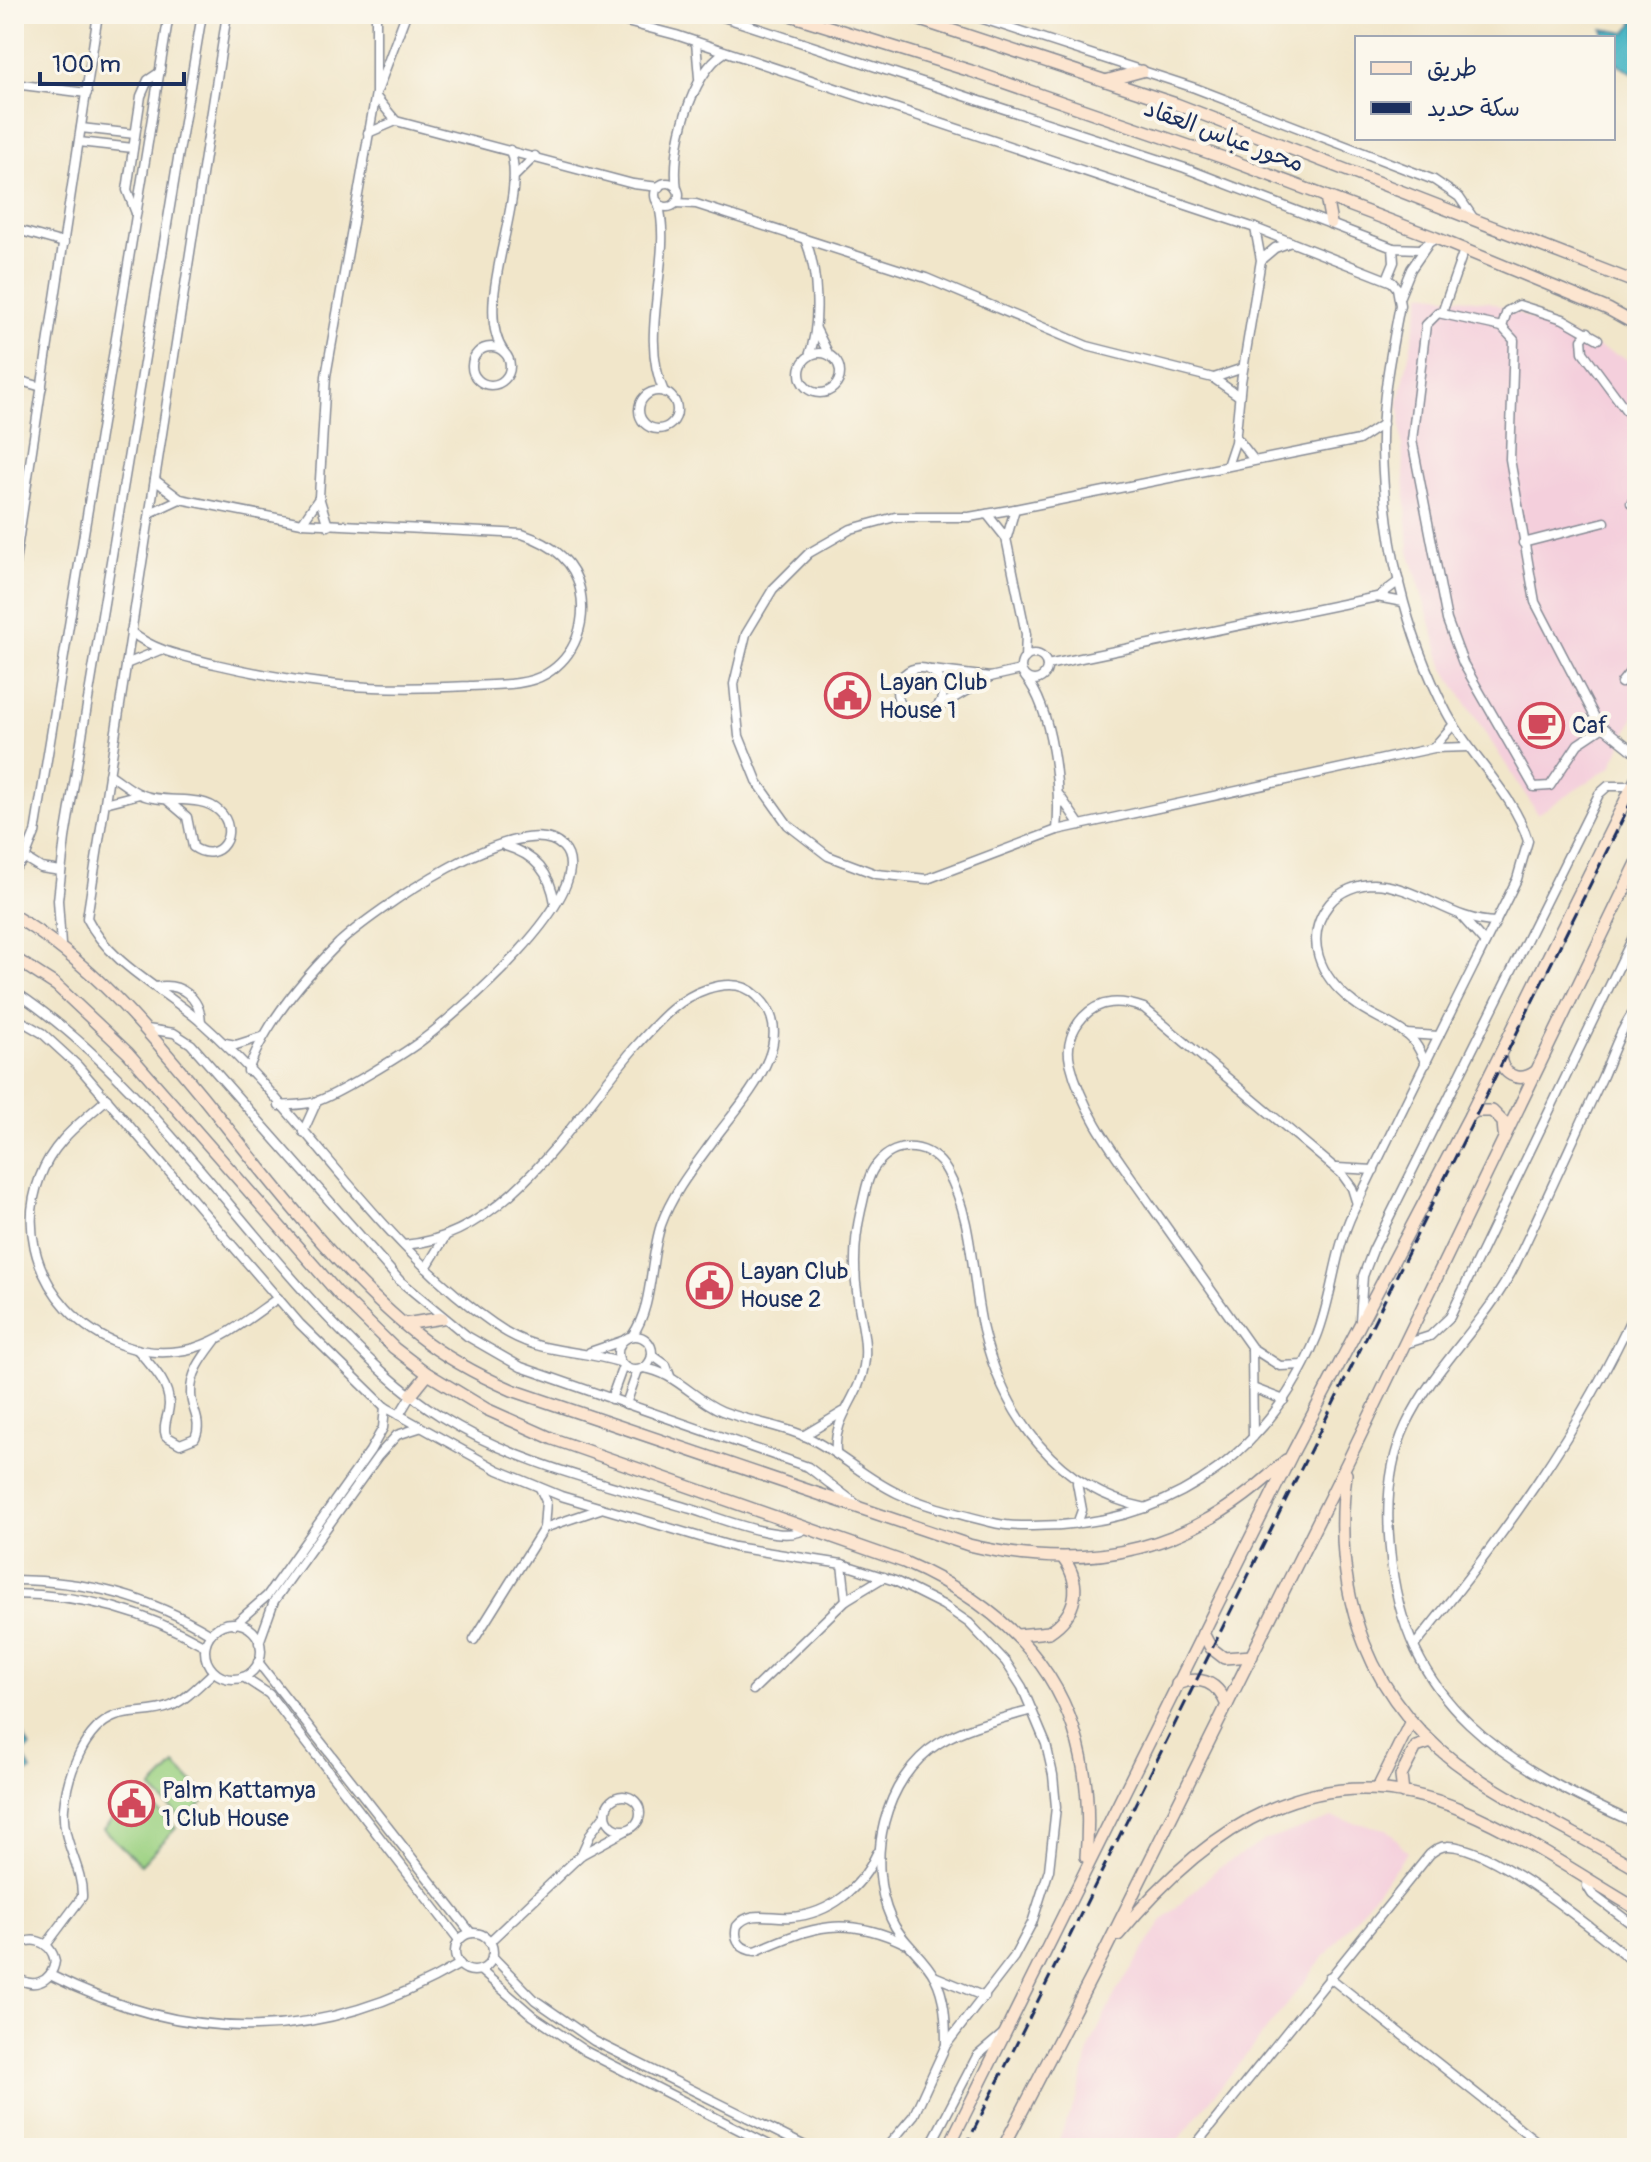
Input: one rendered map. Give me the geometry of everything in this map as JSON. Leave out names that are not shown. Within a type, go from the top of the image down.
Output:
[{"type":"main road","name":"محور عباس العقاد","points":[[787,14],[1098,113],[1326,197],[1432,242],[1464,250],[1637,325]]},
{"type":"main road","name":"محور عباس العقاد","points":[[902,14],[1105,81],[1637,283]]},
{"type":"main road","points":[[1105,81],[1142,71]]},
{"type":"main road","points":[[1326,197],[1331,223]]},
{"type":"main road","points":[[948,2148],[1292,1454],[1470,1115],[1635,782]]},
{"type":"main road","points":[[1003,2148],[1252,1656],[1637,863]]},
{"type":"main road","points":[[14,916],[61,945],[147,1029],[254,1160],[367,1289],[405,1324],[447,1356],[512,1390],[861,1508],[1008,1554],[1063,1558],[1130,1551],[1183,1533],[1231,1506],[1292,1454]]},
{"type":"main road","points":[[14,958],[56,985],[108,1033],[364,1321],[428,1374],[486,1409],[553,1439],[806,1528],[948,1582],[985,1605],[1018,1635],[1044,1667],[1066,1708],[1081,1750],[1088,1794],[1086,1867]]},
{"type":"main road","points":[[1500,1054],[1505,1071],[1512,1076],[1529,1076],[1536,1071]]},
{"type":"main road","points":[[1470,1115],[1484,1109],[1492,1111],[1503,1122],[1503,1137]]},
{"type":"main road","points":[[238,1177],[244,1178],[254,1172],[254,1160]]},
{"type":"main road","points":[[266,1208],[264,1202],[270,1192],[282,1191]]},
{"type":"main road","points":[[405,1324],[442,1318]]},
{"type":"main road","points":[[411,1395],[428,1374]]},
{"type":"main road","points":[[1347,1463],[1343,1560],[1356,1624],[1382,1683],[1431,1742],[1474,1776],[1637,1869]]},
{"type":"main road","points":[[1018,1635],[1049,1632],[1072,1609],[1076,1588],[1063,1558]]},
{"type":"main road","points":[[1203,1633],[1211,1648],[1224,1658],[1252,1656]]},
{"type":"main road","points":[[1177,1684],[1193,1680],[1211,1683],[1222,1693],[1227,1705]]},
{"type":"main road","points":[[1378,1788],[1411,1721]]},
{"type":"main road","points":[[1403,1793],[1401,1776],[1416,1747],[1431,1742]]},
{"type":"main road","points":[[1105,1951],[1166,1879],[1225,1833],[1293,1801],[1329,1791],[1378,1788],[1462,1810],[1563,1863],[1637,1909]]},
{"type":"street","points":[[14,569],[18,521],[42,387],[98,14]]},
{"type":"street","points":[[14,869],[25,858],[35,833],[169,14]]},
{"type":"street","points":[[61,945],[61,871],[202,14]]},
{"type":"street","points":[[227,14],[87,918],[107,949],[201,1022],[223,1043],[426,1268],[492,1324],[521,1342],[552,1352],[589,1353],[670,1376],[723,1411],[803,1436],[836,1451],[895,1492],[994,1523],[1077,1524],[1119,1518],[1147,1508],[1205,1479],[1253,1437],[1284,1400],[1317,1334],[1332,1268],[1357,1204],[1523,865],[1528,841],[1518,817],[1454,724],[1424,662],[1399,581],[1382,451],[1383,424],[1400,296],[1411,269],[1432,242]]},
{"type":"street","points":[[376,14],[376,94],[396,121]]},
{"type":"street","points":[[328,526],[319,497],[329,345],[376,94],[406,14]]},
{"type":"street","points":[[596,14],[696,42],[1255,228],[1387,279],[1400,296]]},
{"type":"street","points":[[714,14],[1172,163],[1393,248],[1413,250],[1432,242]]},
{"type":"street","points":[[968,14],[1142,71],[1434,180],[1459,197],[1474,219]]},
{"type":"street","points":[[656,368],[641,405],[641,416],[648,425],[659,428],[670,424],[676,415],[673,398],[664,392],[656,368],[656,281],[662,224],[657,201],[660,186],[676,159],[699,79],[696,42]]},
{"type":"street","points":[[699,79],[725,52]]},
{"type":"street","points":[[136,213],[127,190],[135,134],[144,88],[160,72]]},
{"type":"street","points":[[14,84],[87,93]]},
{"type":"street","points":[[368,133],[396,121],[633,184],[670,184],[696,204]]},
{"type":"street","points":[[81,128],[135,134]]},
{"type":"street","points":[[79,142],[133,148]]},
{"type":"street","points":[[493,325],[510,362],[508,374],[500,382],[489,385],[478,380],[473,370],[474,358],[493,325],[501,248],[516,175],[510,150]]},
{"type":"street","points":[[516,175],[535,156]]},
{"type":"street","points":[[662,224],[675,204],[676,159]]},
{"type":"street","points":[[633,184],[665,207],[696,204],[830,247],[966,292],[1087,346],[1213,378],[1239,396]]},
{"type":"street","points":[[1227,466],[1235,436],[1261,260],[1255,228]]},
{"type":"street","points":[[14,229],[64,243]]},
{"type":"street","points":[[805,239],[812,266],[815,328],[808,357],[801,370],[803,382],[812,390],[824,392],[835,386],[840,375],[838,363],[829,355],[815,328]]},
{"type":"street","points":[[1261,260],[1275,248],[1291,242]]},
{"type":"street","points":[[812,266],[830,247]]},
{"type":"street","points":[[1387,279],[1394,262],[1393,248]]},
{"type":"street","points":[[1442,313],[1464,250]]},
{"type":"street","points":[[1502,327],[1507,311],[1519,305],[1547,313],[1598,339]]},
{"type":"street","points":[[1602,728],[1578,744],[1550,786],[1534,787],[1457,649],[1447,620],[1412,440],[1426,325],[1434,315],[1442,313],[1502,327],[1510,333],[1515,345],[1509,447],[1523,543],[1540,615],[1602,728],[1637,754]]},
{"type":"street","points":[[1588,332],[1582,339],[1583,352],[1637,425]]},
{"type":"street","points":[[480,351],[493,347],[504,352]]},
{"type":"street","points":[[808,357],[817,353],[829,355]]},
{"type":"street","points":[[1213,378],[1243,368]]},
{"type":"street","points":[[14,379],[42,387]]},
{"type":"street","points":[[647,395],[664,392]]},
{"type":"street","points":[[1383,424],[1359,440],[1015,509],[987,514],[895,517],[873,522],[809,553],[773,589],[746,634],[734,684],[739,736],[758,783],[788,825],[828,856],[876,874],[937,877],[1057,830],[1434,748],[1468,747]]},
{"type":"street","points":[[1235,436],[1254,460]]},
{"type":"street","points":[[1359,440],[1382,451]]},
{"type":"street","points":[[131,632],[160,650],[288,681],[398,689],[521,683],[546,674],[557,665],[567,656],[580,633],[584,607],[579,581],[565,558],[544,542],[522,534],[302,523],[180,499],[155,480]]},
{"type":"street","points":[[302,523],[319,497]]},
{"type":"street","points":[[150,513],[180,499]]},
{"type":"street","points":[[1006,538],[1015,509]]},
{"type":"street","points":[[987,514],[1006,538],[1026,634],[1024,674],[1040,699]]},
{"type":"street","points":[[1523,543],[1605,522]]},
{"type":"street","points":[[1377,597],[1399,581]]},
{"type":"street","points":[[990,677],[925,713],[908,711],[900,702],[897,691],[900,680],[908,671],[930,670],[990,677],[1024,674],[1034,680],[1045,665],[1377,597],[1403,602]]},
{"type":"street","points":[[1026,634],[1045,665],[1040,699],[1059,795],[1057,830]]},
{"type":"street","points":[[126,664],[160,650]]},
{"type":"street","points":[[1025,658],[1034,655],[1045,665]]},
{"type":"street","points":[[1621,683],[1637,663]]},
{"type":"street","points":[[930,670],[943,688],[942,699],[935,708]]},
{"type":"street","points":[[1434,748],[1454,724]]},
{"type":"street","points":[[109,774],[140,794],[209,804],[221,812],[228,825],[228,838],[223,848],[213,854],[202,853],[193,847],[187,817],[167,800]]},
{"type":"street","points":[[1360,1321],[1363,1276],[1373,1250],[1599,794],[1608,786],[1635,782]]},
{"type":"street","points":[[105,803],[140,794]]},
{"type":"street","points":[[1059,795],[1080,825]]},
{"type":"street","points":[[248,1071],[262,1036],[319,965],[359,926],[455,863],[501,844],[549,838],[563,847],[571,863],[569,880],[555,905],[502,972],[419,1042],[317,1101],[279,1106]]},
{"type":"street","points":[[501,844],[522,851],[540,864],[551,883],[555,905]]},
{"type":"street","points":[[25,858],[41,868],[61,871]]},
{"type":"street","points":[[1439,1036],[1405,1033],[1354,1004],[1328,978],[1317,958],[1315,936],[1321,914],[1334,898],[1353,887],[1374,884],[1411,894],[1463,918],[1496,922]]},
{"type":"street","points":[[1463,918],[1485,943]]},
{"type":"street","points":[[1405,1344],[1430,1336],[1450,1317],[1636,932]]},
{"type":"street","points":[[404,1245],[445,1236],[499,1204],[524,1183],[602,1086],[685,998],[725,984],[750,989],[765,1002],[771,1016],[774,1044],[758,1078],[673,1199],[654,1254],[644,1314],[647,1341],[652,1355],[662,1361],[670,1376]]},
{"type":"street","points":[[156,987],[175,987],[187,992],[196,1002],[201,1022]]},
{"type":"street","points":[[14,991],[70,1033],[109,1069],[313,1301],[374,1365],[423,1404],[479,1437],[556,1468],[785,1536],[798,1534],[806,1528]]},
{"type":"street","points":[[1303,1365],[1269,1362],[1252,1348],[1094,1124],[1069,1060],[1069,1041],[1076,1024],[1090,1010],[1107,1002],[1126,1001],[1144,1008],[1336,1168],[1352,1188],[1357,1204]]},
{"type":"street","points":[[1637,1008],[1513,1269],[1427,1388],[1406,1426],[1394,1459],[1388,1505],[1392,1573],[1414,1646],[1448,1704],[1475,1733],[1543,1778],[1637,1824]]},
{"type":"street","points":[[14,1017],[60,1049],[107,1099],[278,1298],[385,1407],[488,1465],[540,1488],[734,1547],[842,1564],[884,1577],[943,1605],[987,1639],[1006,1662],[1032,1710],[1046,1744],[1053,1775],[1056,1807],[1049,1870],[1029,1930],[985,1997],[946,2045],[914,2115],[886,2148]]},
{"type":"street","points":[[147,1029],[174,1033],[191,1044],[384,1264],[442,1318],[521,1367],[808,1467],[861,1508]]},
{"type":"street","points":[[1405,1033],[1426,1064]]},
{"type":"street","points":[[223,1043],[236,1045],[262,1036]]},
{"type":"street","points":[[107,1099],[61,1139],[39,1180],[32,1226],[41,1271],[66,1310],[103,1338],[137,1349],[170,1351],[215,1340],[278,1298]]},
{"type":"street","points":[[303,1132],[317,1101]]},
{"type":"street","points":[[836,1451],[836,1432],[859,1388],[865,1364],[855,1247],[868,1183],[874,1166],[887,1153],[904,1147],[922,1149],[938,1158],[948,1173],[968,1232],[983,1329],[1008,1398],[1035,1438],[1077,1482],[1120,1501],[1147,1508]]},
{"type":"street","points":[[1336,1168],[1351,1172],[1374,1170]]},
{"type":"street","points":[[426,1268],[445,1236]]},
{"type":"street","points":[[1414,1646],[1477,1568],[1526,1500],[1561,1446],[1637,1306]]},
{"type":"street","points":[[589,1353],[632,1336],[644,1314]]},
{"type":"street","points":[[632,1336],[647,1341]]},
{"type":"street","points":[[137,1349],[167,1389],[169,1402],[163,1428],[172,1442],[180,1444],[195,1438],[199,1430],[191,1393],[192,1378],[215,1340]]},
{"type":"street","points":[[611,1399],[621,1364],[617,1351],[622,1341]]},
{"type":"street","points":[[1252,1348],[1255,1389],[1253,1437]]},
{"type":"street","points":[[626,1404],[641,1369],[652,1355]]},
{"type":"street","points":[[1254,1375],[1269,1362]]},
{"type":"street","points":[[1255,1389],[1284,1400]]},
{"type":"street","points":[[399,1415],[411,1395]]},
{"type":"street","points":[[412,1423],[423,1404]]},
{"type":"street","points":[[385,1407],[380,1446],[274,1601],[259,1643],[258,1662],[471,1933],[481,1935],[489,1942],[492,1956],[535,2000],[594,2041],[809,2148]]},
{"type":"street","points":[[803,1436],[827,1424],[846,1408]]},
{"type":"street","points":[[258,1662],[243,1677],[228,1679],[214,1672],[206,1660],[205,1646],[218,1628],[235,1624],[267,1596],[380,1446],[397,1435],[421,1428]]},
{"type":"street","points":[[1077,1482],[1082,1510],[1077,1524]]},
{"type":"street","points":[[474,1640],[544,1528],[546,1501],[540,1488]]},
{"type":"street","points":[[1119,1518],[1120,1501]]},
{"type":"street","points":[[544,1528],[602,1508]]},
{"type":"street","points":[[842,1564],[846,1600]]},
{"type":"street","points":[[753,1690],[846,1600],[884,1577]]},
{"type":"street","points":[[14,1580],[63,1581],[115,1591],[158,1605],[211,1634]]},
{"type":"street","points":[[14,1594],[63,1595],[123,1608],[205,1646]]},
{"type":"street","points":[[235,1624],[246,1627],[259,1643]]},
{"type":"street","points":[[46,1945],[82,1897],[80,1879],[64,1828],[64,1806],[87,1738],[100,1724],[117,1716],[158,1711],[179,1702],[214,1672]]},
{"type":"street","points":[[243,1677],[269,1694],[459,1940]]},
{"type":"street","points":[[905,1943],[873,1930],[839,1925],[794,1933],[756,1951],[742,1947],[737,1941],[737,1926],[749,1916],[810,1914],[846,1896],[860,1882],[879,1847],[888,1811],[899,1786],[915,1764],[936,1745],[961,1732],[1032,1710]]},
{"type":"street","points":[[489,1942],[581,1855],[627,1830],[640,1816],[633,1799],[614,1798],[581,1855]]},
{"type":"street","points":[[606,1813],[613,1827],[627,1830]]},
{"type":"street","points":[[1193,2148],[1430,1854],[1447,1846],[1481,1857],[1524,1881],[1585,1923],[1637,1965]]},
{"type":"street","points":[[879,1847],[883,1898],[905,1943],[934,1976],[944,2010],[946,2045]]},
{"type":"street","points":[[1618,1857],[1637,1859]]},
{"type":"street","points":[[1588,1880],[1587,1886],[1592,1894],[1637,1928]]},
{"type":"street","points":[[471,1933],[459,1940],[455,1951],[460,1964],[468,1970],[480,1970],[533,2016],[585,2051],[775,2148]]},
{"type":"street","points":[[14,1948],[28,1940],[46,1945],[55,1961],[50,1975],[32,1984],[16,1980]]},
{"type":"street","points":[[480,1970],[492,1956]]},
{"type":"street","points":[[50,1975],[89,1994],[143,2013],[214,2026],[257,2027],[301,2024],[367,2008],[424,1985],[460,1964]]},
{"type":"street","points":[[934,1976],[985,1997]]},
{"type":"street","points":[[1329,1977],[1545,2148]]},
{"type":"street","points":[[929,2148],[977,2056],[1005,2033]]},
{"type":"shaded area","points":[[1422,293],[1490,302],[1629,360],[1637,374],[1637,710],[1611,767],[1538,814],[1444,669],[1409,551],[1399,402]]},
{"type":"shaded area","points":[[1332,1818],[1387,1829],[1408,1852],[1172,2148],[1055,2148],[1078,2095],[1091,2044],[1116,1992],[1163,1920],[1219,1867],[1264,1841]]},
{"type":"green space","points":[[175,1765],[208,1797],[184,1821],[151,1789]]},
{"type":"green space","points":[[138,1792],[176,1828],[141,1865],[103,1829]]},
{"type":"water","points":[[1632,14],[1637,14],[1637,75],[1615,63],[1615,36],[1605,36],[1603,29],[1626,33],[1633,24]]},
{"type":"water","points":[[23,1735],[30,1748],[23,1752],[17,1742],[31,1771],[16,1778],[14,1740]]},
{"type":"railway","points":[[965,2148],[1637,790]]},
{"type":"place","name":"Layan Club House 1","points":[[848,696]]},
{"type":"place","name":"Caf","points":[[1541,725]]},
{"type":"place","name":"Layan Club House 2","points":[[709,1285]]},
{"type":"place","name":"Palm Kattamya 1 Club House","points":[[131,1804]]}]
